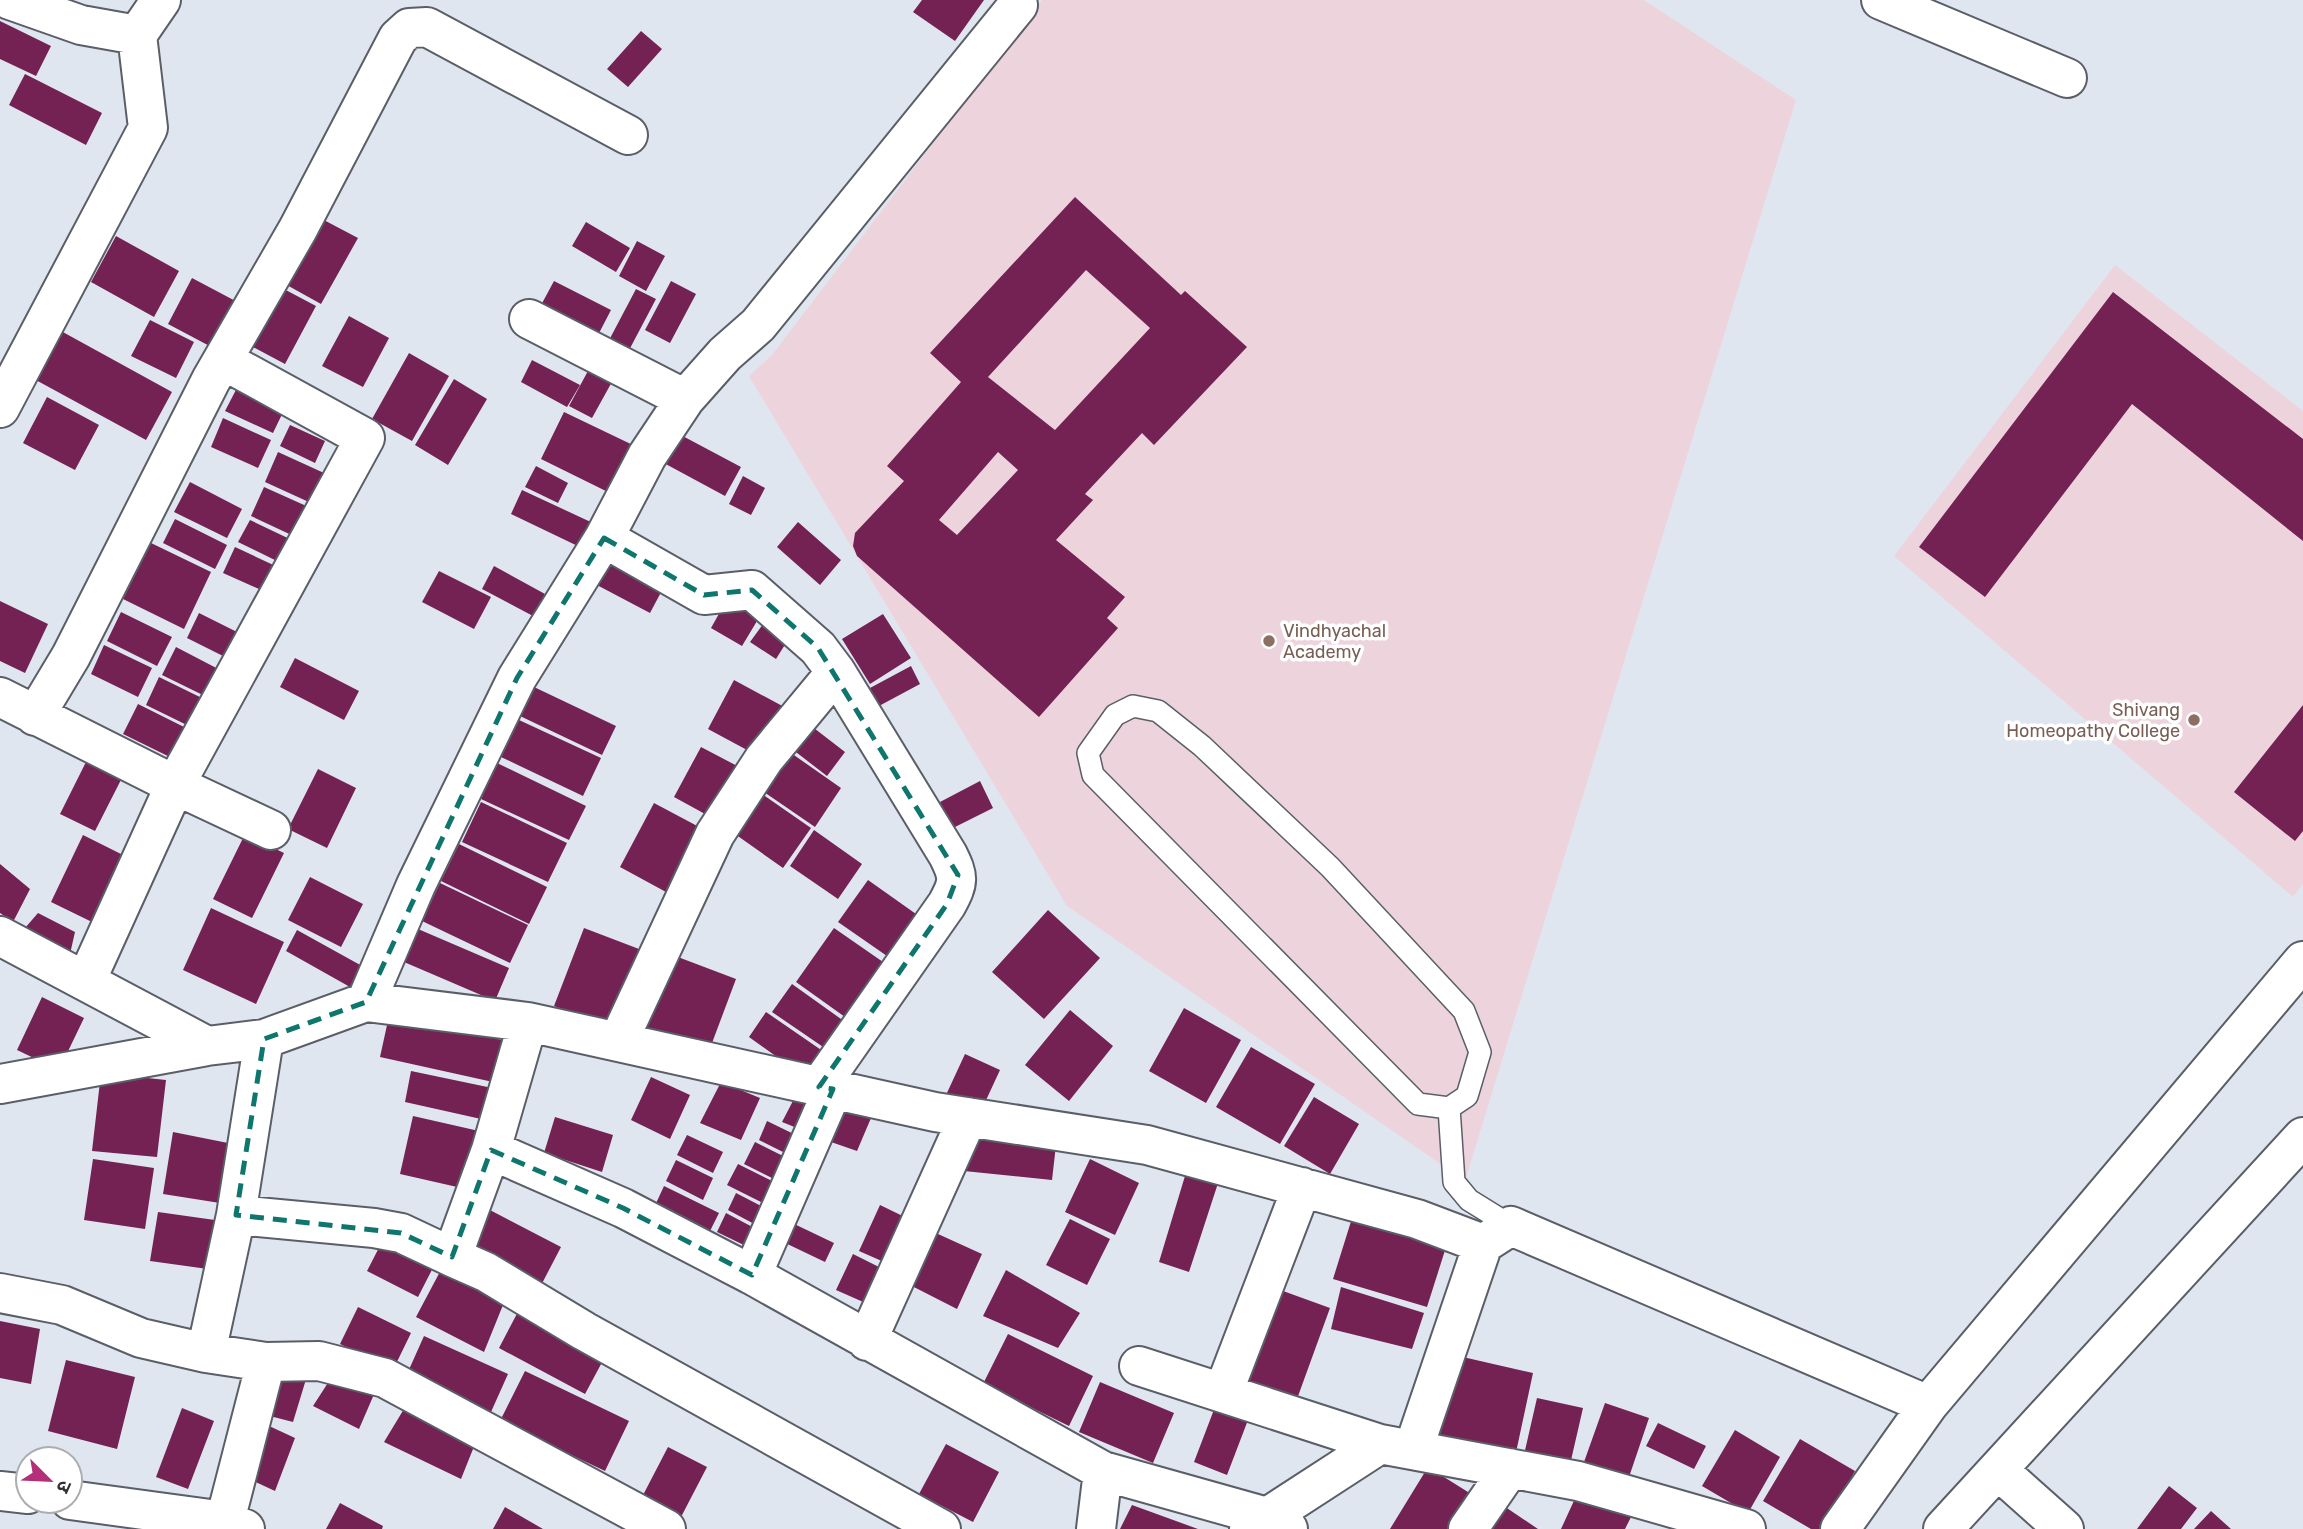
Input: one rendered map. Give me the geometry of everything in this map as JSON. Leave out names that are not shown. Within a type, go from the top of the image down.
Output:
[{"type":"street","points":[[10,0],[81,25],[137,35]]},
{"type":"street","points":[[0,408],[148,128],[137,35],[161,0]]},
{"type":"street","points":[[1881,0],[1931,10],[2067,78]]},
{"type":"street","points":[[366,1002],[416,885],[517,678],[604,538],[647,456],[685,399],[725,355],[758,325],[1018,5]]},
{"type":"street","points":[[35,716],[71,656],[223,360],[298,229],[398,38],[409,28],[427,27],[628,135]]},
{"type":"street","points":[[530,318],[685,399]]},
{"type":"street","points":[[86,981],[175,785],[365,438],[223,360]]},
{"type":"street","points":[[604,538],[704,595],[752,590],[818,648],[836,672],[958,875],[955,890],[947,904],[826,1088],[752,1275]]},
{"type":"street","points":[[618,1042],[715,834],[764,759],[836,672]]},
{"type":"street","points":[[0,697],[271,830]]},
{"type":"street","points":[[0,936],[206,1045]]},
{"type":"street","points":[[1840,1529],[1928,1405],[2303,961]]},
{"type":"street","points":[[0,1084],[206,1045],[264,1040],[366,1002],[528,1022],[968,1117],[1147,1145],[1417,1219],[1497,1235],[1928,1405]]},
{"type":"street","points":[[452,1257],[491,1150],[528,1022]]},
{"type":"street","points":[[206,1353],[236,1215],[264,1040]]},
{"type":"street","points":[[867,1341],[968,1117]]},
{"type":"street","points":[[1943,1529],[2303,1137]]},
{"type":"street","points":[[491,1150],[623,1208],[752,1275],[1103,1471],[1268,1525],[1397,1447],[1497,1235]]},
{"type":"street","points":[[1223,1393],[1302,1187]]},
{"type":"street","points":[[236,1215],[401,1233],[486,1272],[584,1331],[942,1529]]},
{"type":"street","points":[[0,1293],[62,1305],[141,1338],[206,1353],[266,1362],[318,1361],[385,1378],[666,1529]]},
{"type":"street","points":[[84,1502],[235,1525],[266,1362]]},
{"type":"street","points":[[1139,1366],[1397,1447],[1578,1481],[1746,1529]]},
{"type":"street","points":[[1468,1529],[1510,1468]]},
{"type":"street","points":[[1998,1470],[2064,1529]]},
{"type":"street","points":[[1096,1529],[1103,1471]]},
{"type":"lane","points":[[1133,706],[1158,711],[1202,746],[1329,867],[1464,1011],[1480,1052],[1467,1096],[1449,1108],[1419,1104],[1094,775],[1088,753],[1115,715],[1133,706]]},
{"type":"lane","points":[[1449,1108],[1454,1182],[1497,1235]]},
{"type":"highlighted area","points":[[604,538],[704,595],[752,590],[818,648],[958,875],[947,904],[819,1087],[833,1089],[752,1275],[623,1208],[491,1150],[452,1257],[401,1233],[236,1215],[264,1039],[366,1002],[517,678]]},
{"type":"shaded area","name":"Vindhyachal Academy","points":[[1042,0],[1644,0],[1796,100],[1465,1181],[1067,906],[749,376],[772,355]]},
{"type":"shaded area","name":"Shivang Homeopathy College","points":[[2115,265],[2303,411],[2303,884],[2293,897],[1894,556]]},
{"type":"building","points":[[922,0],[984,0],[955,41],[913,12]]},
{"type":"building","points":[[0,21],[51,46],[36,76],[0,59]]},
{"type":"building","points":[[641,31],[662,49],[628,87],[607,69]]},
{"type":"building","points":[[25,74],[102,113],[86,145],[9,105]]},
{"type":"building","points":[[1075,197],[1181,295],[1185,291],[1247,347],[1154,445],[1142,433],[1085,494],[1093,500],[1056,540],[1125,597],[1107,618],[1118,628],[1039,717],[857,556],[853,546],[855,533],[904,481],[887,466],[961,382],[930,353]],"holes":[[[1086,270],[1150,328],[1055,430],[988,377]],[[998,452],[1018,470],[957,535],[939,520]]]},
{"type":"building","points":[[320,218],[358,238],[321,304],[285,284]]},
{"type":"building","points":[[586,222],[630,248],[616,272],[572,246]]},
{"type":"building","points":[[116,236],[179,271],[154,317],[91,282]]},
{"type":"building","points":[[637,241],[665,256],[646,291],[619,276]]},
{"type":"building","points":[[192,278],[243,305],[219,351],[168,324]]},
{"type":"building","points":[[554,281],[611,310],[597,337],[540,307]]},
{"type":"building","points":[[671,281],[696,294],[670,343],[645,330]]},
{"type":"building","points":[[282,288],[316,306],[285,364],[251,346]]},
{"type":"building","points":[[636,289],[656,299],[627,354],[607,344]]},
{"type":"building","points":[[2113,292],[2303,439],[2303,541],[2132,404],[1985,597],[1919,547]]},
{"type":"building","points":[[349,316],[389,338],[363,387],[322,366]]},
{"type":"building","points":[[150,320],[194,342],[176,378],[131,356]]},
{"type":"building","points":[[61,331],[172,392],[146,440],[34,379]]},
{"type":"building","points":[[409,353],[449,376],[412,441],[372,419]]},
{"type":"building","points":[[595,358],[618,371],[592,418],[569,406]]},
{"type":"building","points":[[532,360],[580,385],[567,407],[521,382]]},
{"type":"building","points":[[454,379],[487,399],[448,465],[415,445]]},
{"type":"building","points":[[238,386],[285,408],[273,433],[225,411]]},
{"type":"building","points":[[47,397],[99,425],[75,470],[23,443]]},
{"type":"building","points":[[564,412],[637,447],[614,495],[541,459]]},
{"type":"building","points":[[223,418],[271,440],[258,468],[211,447]]},
{"type":"building","points":[[290,425],[325,441],[315,463],[280,446]]},
{"type":"building","points":[[677,433],[741,467],[725,496],[662,462]]},
{"type":"building","points":[[278,452],[324,473],[311,503],[265,482]]},
{"type":"building","points":[[536,466],[568,483],[558,503],[525,487]]},
{"type":"building","points":[[743,476],[765,488],[751,515],[729,504]]},
{"type":"building","points":[[190,482],[242,509],[227,538],[174,512]]},
{"type":"building","points":[[264,487],[313,509],[300,539],[251,516]]},
{"type":"building","points":[[522,490],[595,524],[584,549],[511,514]]},
{"type":"building","points":[[175,519],[227,545],[215,569],[163,543]]},
{"type":"building","points":[[250,520],[296,542],[285,565],[238,542]]},
{"type":"building","points":[[798,522],[841,560],[820,585],[777,547]]},
{"type":"building","points":[[151,543],[211,572],[184,629],[123,599]]},
{"type":"building","points":[[235,547],[282,569],[270,594],[223,573]]},
{"type":"building","points":[[612,551],[667,581],[650,613],[595,584]]},
{"type":"building","points":[[494,566],[545,594],[533,616],[482,589]]},
{"type":"building","points":[[439,571],[491,597],[474,629],[422,602]]},
{"type":"building","points":[[730,594],[763,611],[742,646],[711,628]]},
{"type":"building","points":[[0,601],[48,624],[25,673],[0,661]]},
{"type":"building","points":[[121,612],[172,637],[157,666],[107,641]]},
{"type":"building","points":[[199,613],[237,632],[225,657],[187,638]]},
{"type":"building","points":[[883,614],[911,658],[870,684],[842,639]]},
{"type":"building","points":[[769,616],[791,635],[776,659],[750,642]]},
{"type":"building","points":[[104,645],[152,668],[138,697],[91,674]]},
{"type":"building","points":[[176,647],[224,672],[211,699],[162,675]]},
{"type":"building","points":[[295,658],[359,691],[344,720],[280,687]]},
{"type":"building","points":[[911,666],[920,684],[879,706],[870,688]]},
{"type":"building","points":[[159,677],[208,701],[195,729],[146,705]]},
{"type":"building","points":[[734,680],[786,708],[760,757],[708,729]]},
{"type":"building","points":[[534,687],[616,726],[602,755],[520,716]]},
{"type":"building","points":[[138,704],[194,732],[180,762],[123,734]]},
{"type":"building","points":[[2303,705],[2303,831],[2295,841],[2234,792]]},
{"type":"building","points":[[519,720],[601,758],[583,796],[501,757]]},
{"type":"building","points":[[810,725],[845,752],[827,776],[792,749]]},
{"type":"building","points":[[701,747],[743,769],[716,820],[674,797]]},
{"type":"building","points":[[91,752],[126,770],[95,831],[60,814]]},
{"type":"building","points":[[791,753],[841,788],[815,827],[764,792]]},
{"type":"building","points":[[497,763],[586,806],[569,840],[481,799]]},
{"type":"building","points":[[318,769],[356,788],[327,848],[288,829]]},
{"type":"building","points":[[980,781],[993,808],[953,828],[940,802]]},
{"type":"building","points":[[752,787],[811,828],[783,868],[725,827]]},
{"type":"building","points":[[481,802],[567,843],[548,882],[462,842]]},
{"type":"building","points":[[654,803],[701,828],[666,892],[620,867]]},
{"type":"building","points":[[814,830],[862,864],[838,899],[790,866]]},
{"type":"building","points":[[245,834],[284,853],[252,918],[213,899]]},
{"type":"building","points":[[83,835],[123,855],[92,922],[51,902]]},
{"type":"building","points":[[459,844],[547,887],[529,924],[441,881]]},
{"type":"building","points":[[0,864],[30,889],[13,922],[0,913]]},
{"type":"building","points":[[310,877],[363,904],[341,947],[288,920]]},
{"type":"building","points":[[868,880],[916,914],[887,956],[838,922]]},
{"type":"building","points":[[440,883],[528,925],[510,963],[422,921]]},
{"type":"building","points":[[211,908],[284,942],[256,1004],[183,970]]},
{"type":"building","points":[[1048,910],[1100,958],[1044,1019],[992,972]]},
{"type":"building","points":[[38,913],[75,932],[70,954],[25,928]]},
{"type":"building","points":[[584,928],[639,949],[609,1027],[554,1006]]},
{"type":"building","points":[[834,928],[883,962],[845,1017],[796,982]]},
{"type":"building","points":[[418,929],[509,968],[495,1001],[404,962]]},
{"type":"building","points":[[297,930],[362,966],[350,987],[286,951]]},
{"type":"building","points":[[670,954],[736,979],[709,1051],[642,1026]]},
{"type":"building","points":[[792,984],[848,1024],[829,1051],[772,1012]]},
{"type":"building","points":[[42,997],[84,1018],[59,1070],[17,1050]]},
{"type":"building","points":[[1184,1008],[1241,1040],[1206,1103],[1149,1071]]},
{"type":"building","points":[[1070,1010],[1113,1046],[1069,1101],[1025,1065]]},
{"type":"building","points":[[766,1012],[827,1054],[809,1080],[749,1037]]},
{"type":"building","points":[[389,1016],[502,1040],[493,1082],[380,1057]]},
{"type":"building","points":[[1251,1047],[1315,1084],[1280,1144],[1216,1107]]},
{"type":"building","points":[[965,1054],[1000,1070],[981,1111],[946,1095]]},
{"type":"building","points":[[411,1071],[497,1089],[490,1121],[405,1102]]},
{"type":"building","points":[[101,1073],[166,1080],[157,1157],[92,1151]]},
{"type":"building","points":[[651,1077],[690,1095],[670,1139],[631,1120]]},
{"type":"building","points":[[721,1082],[760,1098],[741,1140],[700,1123]]},
{"type":"building","points":[[795,1097],[820,1109],[807,1132],[782,1122]]},
{"type":"building","points":[[1314,1097],[1359,1124],[1330,1174],[1284,1146]]},
{"type":"building","points":[[847,1109],[871,1118],[857,1151],[831,1142]]},
{"type":"building","points":[[413,1116],[479,1131],[466,1189],[400,1174]]},
{"type":"building","points":[[555,1117],[613,1135],[602,1172],[544,1153]]},
{"type":"building","points":[[767,1121],[804,1139],[795,1158],[759,1140]]},
{"type":"building","points":[[173,1132],[233,1144],[220,1203],[163,1194]]},
{"type":"building","points":[[687,1135],[723,1152],[713,1173],[677,1155]]},
{"type":"building","points":[[980,1138],[1056,1145],[1052,1180],[964,1171]]},
{"type":"building","points":[[755,1142],[793,1161],[782,1183],[744,1164]]},
{"type":"building","points":[[93,1159],[154,1168],[145,1229],[84,1220]]},
{"type":"building","points":[[1090,1159],[1139,1183],[1115,1235],[1065,1212]]},
{"type":"building","points":[[676,1160],[713,1178],[703,1200],[666,1181]]},
{"type":"building","points":[[738,1164],[778,1184],[767,1205],[727,1185]]},
{"type":"building","points":[[1188,1166],[1221,1174],[1189,1272],[1159,1262]]},
{"type":"building","points":[[664,1186],[719,1213],[706,1239],[652,1212]]},
{"type":"building","points":[[736,1193],[767,1209],[758,1226],[728,1210]]},
{"type":"building","points":[[880,1205],[913,1221],[893,1266],[859,1251]]},
{"type":"building","points":[[488,1209],[561,1247],[537,1293],[462,1253]]},
{"type":"building","points":[[158,1212],[222,1221],[215,1270],[150,1261]]},
{"type":"building","points":[[726,1213],[760,1231],[752,1249],[717,1232]]},
{"type":"building","points":[[1353,1215],[1447,1244],[1427,1307],[1333,1279]]},
{"type":"building","points":[[1070,1219],[1110,1239],[1087,1285],[1046,1265]]},
{"type":"building","points":[[788,1221],[834,1243],[825,1262],[779,1240]]},
{"type":"building","points":[[927,1229],[982,1254],[957,1309],[906,1283]]},
{"type":"building","points":[[386,1234],[438,1258],[418,1297],[367,1271]]},
{"type":"building","points":[[853,1254],[887,1271],[870,1305],[836,1290]]},
{"type":"building","points":[[443,1266],[505,1300],[484,1352],[416,1317]]},
{"type":"building","points":[[1006,1270],[1080,1313],[1058,1348],[983,1316]]},
{"type":"building","points":[[1272,1287],[1330,1308],[1293,1410],[1235,1389]]},
{"type":"building","points":[[1341,1287],[1424,1313],[1412,1349],[1331,1329]]},
{"type":"building","points":[[358,1307],[411,1333],[393,1370],[340,1344]]},
{"type":"building","points":[[520,1308],[607,1353],[585,1394],[499,1348]]},
{"type":"building","points":[[0,1321],[40,1329],[31,1384],[0,1378]]},
{"type":"building","points":[[1008,1334],[1093,1376],[1069,1426],[983,1384]]},
{"type":"building","points":[[424,1336],[508,1374],[491,1412],[407,1374]]},
{"type":"building","points":[[1454,1355],[1533,1373],[1515,1457],[1436,1440]]},
{"type":"building","points":[[66,1360],[135,1377],[117,1449],[48,1431]]},
{"type":"building","points":[[279,1369],[307,1376],[293,1422],[266,1415]]},
{"type":"building","points":[[525,1371],[629,1421],[605,1471],[500,1421]]},
{"type":"building","points":[[333,1375],[375,1392],[359,1429],[313,1406]]},
{"type":"building","points":[[1100,1382],[1174,1413],[1153,1463],[1079,1432]]},
{"type":"building","points":[[1537,1398],[1583,1408],[1569,1469],[1523,1459]]},
{"type":"building","points":[[1605,1403],[1649,1418],[1629,1477],[1584,1462]]},
{"type":"building","points":[[407,1404],[477,1439],[461,1479],[384,1442]]},
{"type":"building","points":[[1215,1407],[1248,1420],[1227,1475],[1194,1462]]},
{"type":"building","points":[[182,1408],[214,1421],[188,1489],[156,1477]]},
{"type":"building","points":[[1658,1423],[1706,1446],[1694,1469],[1646,1446]]},
{"type":"building","points":[[267,1425],[295,1438],[275,1491],[245,1477]]},
{"type":"building","points":[[1735,1430],[1780,1457],[1748,1513],[1702,1486]]},
{"type":"building","points":[[1800,1439],[1855,1471],[1822,1529],[1811,1529],[1763,1501]]},
{"type":"building","points":[[946,1444],[999,1472],[973,1522],[919,1494]]},
{"type":"building","points":[[668,1447],[707,1467],[681,1517],[642,1497]]},
{"type":"building","points":[[1428,1467],[1476,1497],[1456,1529],[1390,1529]]},
{"type":"building","points":[[2169,1486],[2197,1508],[2181,1529],[2137,1529]]},
{"type":"building","points":[[1578,1492],[1631,1517],[1625,1529],[1561,1529]]},
{"type":"building","points":[[1498,1502],[1538,1529],[1479,1529]]},
{"type":"building","points":[[340,1503],[383,1526],[382,1529],[326,1529]]},
{"type":"building","points":[[1132,1505],[1198,1529],[1120,1529]]},
{"type":"building","points":[[505,1507],[543,1529],[493,1529]]},
{"type":"building","points":[[2211,1511],[2231,1529],[2194,1529]]},
{"type":"place","name":"Vindhyachal Academy","points":[[1269,641]]},
{"type":"place","name":"Shivang Homeopathy College","points":[[2194,720]]}]
